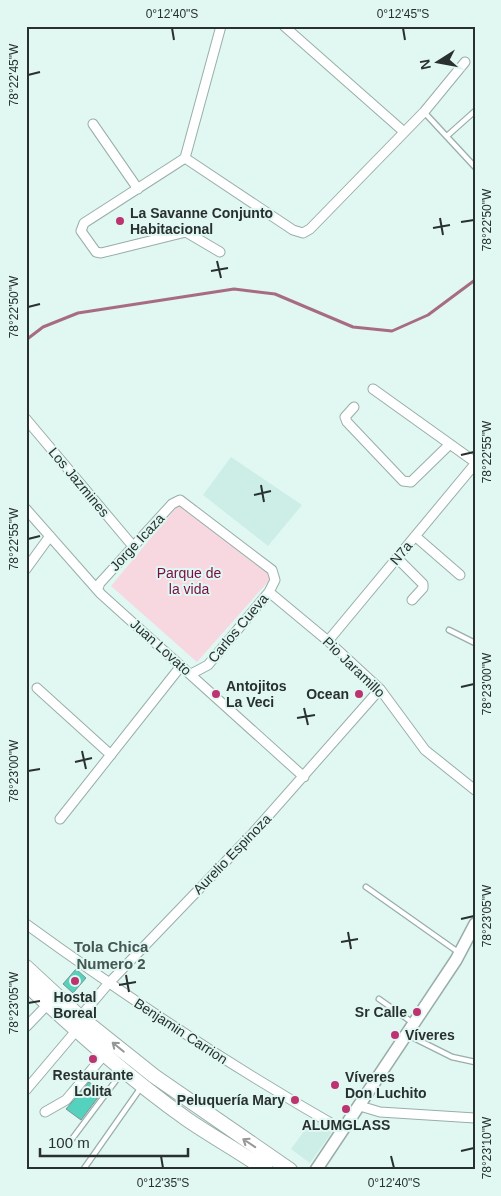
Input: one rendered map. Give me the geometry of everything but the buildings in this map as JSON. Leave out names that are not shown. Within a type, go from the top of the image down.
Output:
[{"type":"main road","points":[[26,967],[80,1017],[188,1102],[290,1170]]},
{"type":"main road","points":[[26,984],[75,1032],[142,1085],[189,1120],[264,1169]]},
{"type":"street","points":[[220,252],[186,232],[106,252],[96,252],[81,231],[81,226],[185,158],[221,26]]},
{"type":"street","points":[[284,26],[403,131]]},
{"type":"street","points":[[185,158],[293,230],[303,233],[310,229],[403,131],[424,112],[465,62]]},
{"type":"street","points":[[93,124],[138,189]]},
{"type":"street","name":"N7a","points":[[328,641],[475,463],[373,389]]},
{"type":"street","points":[[354,407],[346,412],[347,422],[403,481],[411,482],[450,444]]},
{"type":"street","name":"Los Jazmines","points":[[26,419],[132,545]]},
{"type":"street","name":"Jorge Icaza","points":[[98,588],[100,583],[132,545],[172,504],[180,500]]},
{"type":"street","name":"Carlos Cueva","points":[[180,500],[272,570],[275,580],[269,592],[208,665],[191,674]]},
{"type":"street","name":"Juan Lovato","points":[[26,509],[98,588],[101,594],[304,777]]},
{"type":"street","points":[[26,569],[50,536]]},
{"type":"street","points":[[415,536],[460,575]]},
{"type":"street","points":[[397,558],[423,584],[423,588],[412,600]]},
{"type":"street","name":"Pio Jaramillo","points":[[269,592],[328,641],[380,689],[425,750],[475,790]]},
{"type":"street","points":[[60,819],[181,666]]},
{"type":"street","points":[[38,688],[111,755]]},
{"type":"street","name":"Aurelio Espinoza","points":[[80,1017],[108,984],[304,777],[380,689]]},
{"type":"street","name":"Benjamin Carrion","points":[[26,924],[108,984],[254,1079],[341,1129]]},
{"type":"street","points":[[316,1170],[341,1129],[360,1106],[460,953],[475,924]]},
{"type":"street","points":[[26,1027],[48,1004]]},
{"type":"street","points":[[26,1090],[75,1032]]},
{"type":"street","points":[[45,1112],[66,1100],[104,1055]]},
{"type":"street","points":[[360,1106],[380,1112],[475,1118]]},
{"type":"lane","points":[[447,136],[475,111]]},
{"type":"lane","points":[[424,112],[475,167]]},
{"type":"lane","points":[[450,630],[475,643]]},
{"type":"lane","points":[[366,887],[460,953]]},
{"type":"lane","points":[[379,999],[414,1024]]},
{"type":"lane","points":[[406,1035],[452,1057],[475,1062]]},
{"type":"lane","points":[[72,1139],[123,1070]]},
{"type":"lane","points":[[83,1170],[142,1085]]},
{"type":"shaded area","points":[[231,457],[302,505],[268,546],[203,495]]},
{"type":"shaded area","points":[[313,1119],[332,1132],[310,1163],[291,1149]]},
{"type":"green space","name":"Parque de la vida","points":[[180,503],[273,576],[197,662],[111,586]]},
{"type":"waterway","points":[[26,340],[43,327],[78,313],[234,289],[275,294],[353,327],[392,331],[428,315],[475,280]]},
{"type":"place","name":"La Savanne Conjunto Habitacional","points":[[120,221]]},
{"type":"place","name":"Antojitos La Veci","points":[[216,694]]},
{"type":"place","name":"Ocean","points":[[359,694]]},
{"type":"place","name":"Hostal Boreal","points":[[75,981]]},
{"type":"place","name":"Sr Calle","points":[[417,1012]]},
{"type":"place","name":"Víveres","points":[[395,1035]]},
{"type":"place","name":"Restaurante Lolita","points":[[93,1059]]},
{"type":"place","name":"Víveres Don Luchito","points":[[335,1085]]},
{"type":"place","name":"Peluquería Mary","points":[[295,1100]]},
{"type":"place","name":"ALUMGLASS","points":[[346,1109]]},
{"type":"district","name":"Tola Chica Numero 2","points":[[111,954]]}]
